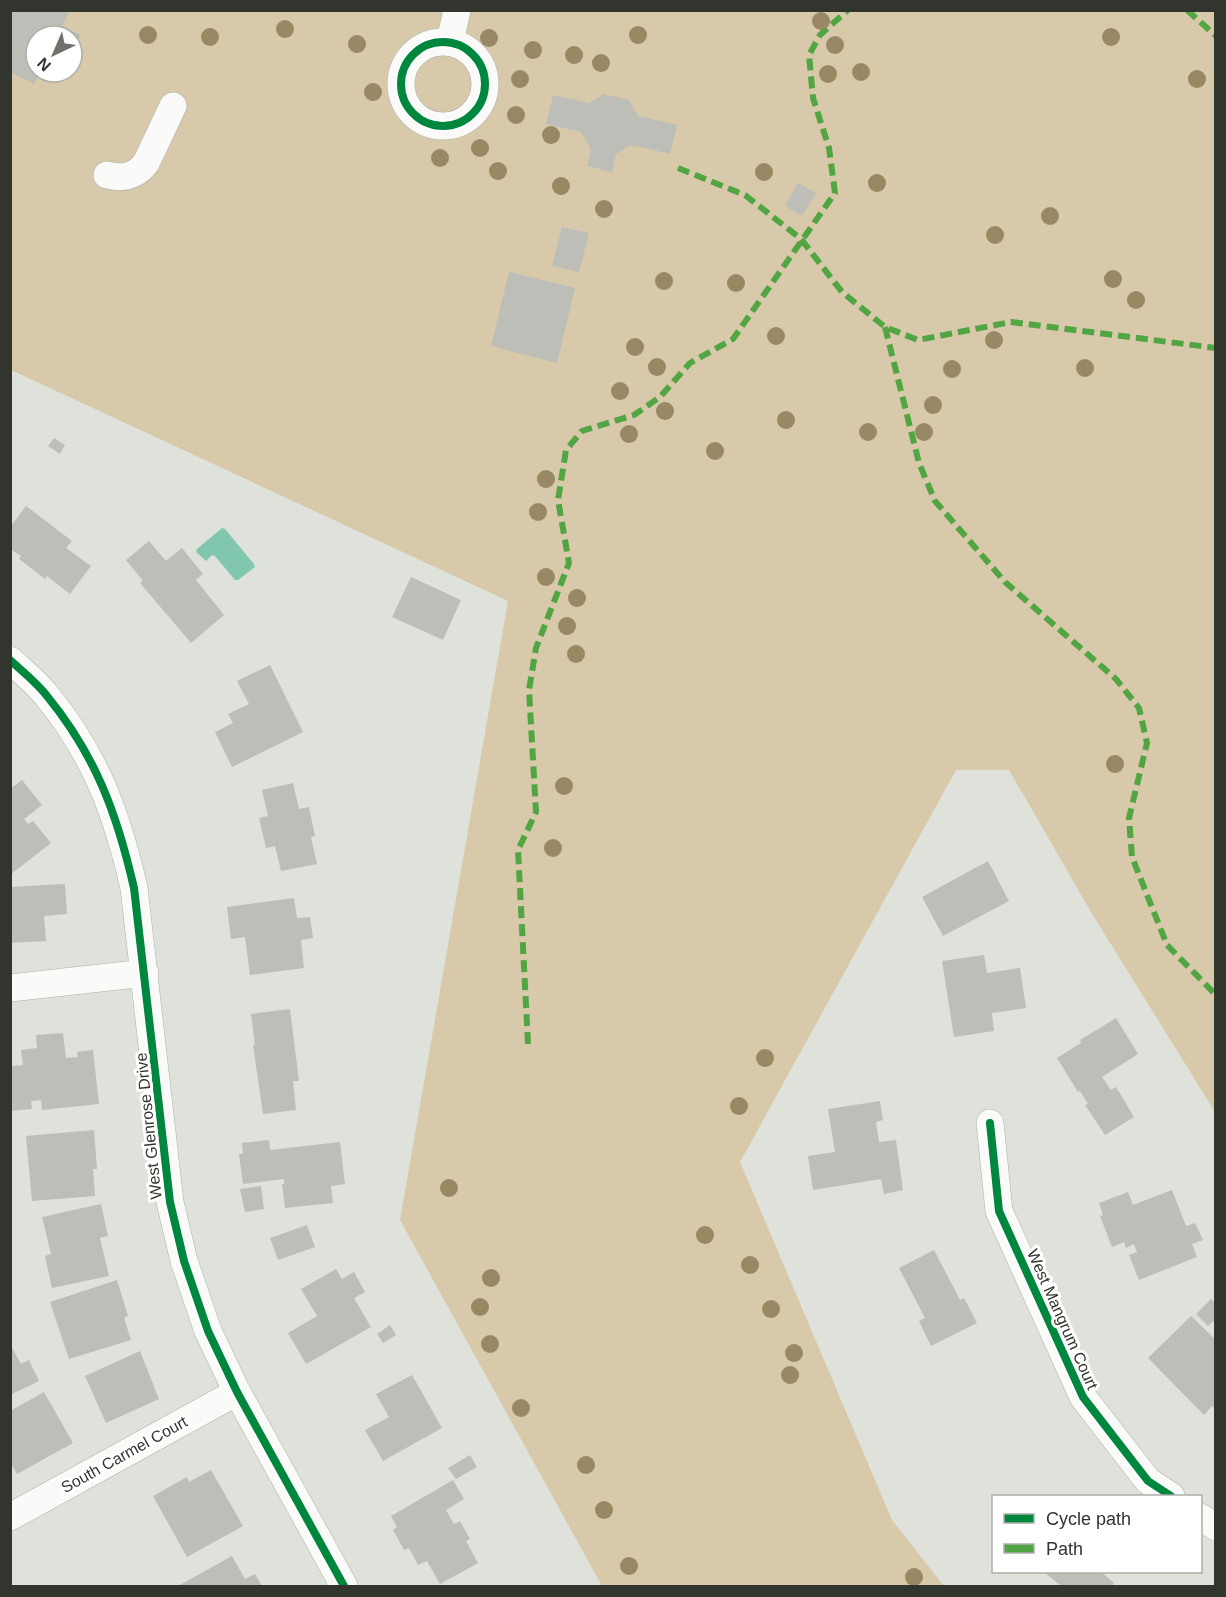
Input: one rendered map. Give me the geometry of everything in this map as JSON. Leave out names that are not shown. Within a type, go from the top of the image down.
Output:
[{"type":"street","points":[[450,42],[457,10]]},
{"type":"street","points":[[107,175],[125,177],[141,170],[173,105]]},
{"type":"street","name":"West Glenrose Drive","points":[[10,660],[46,694],[83,745],[106,792],[123,840],[134,888],[170,1202],[184,1261],[208,1331],[237,1392],[344,1587]]},
{"type":"street","points":[[10,988],[145,973]]},
{"type":"street","name":"West Mangrum Court","points":[[990,1123],[999,1211],[1083,1397],[1148,1481],[1168,1495]]},
{"type":"street","name":"South Carmel Court","points":[[10,1517],[237,1392]]},
{"type":"street","points":[[1202,1518],[1215,1527]]},
{"type":"shaded area","points":[[11,11],[1215,11],[1215,1112],[1091,912],[1009,770],[956,770],[740,1162],[892,1520],[944,1586],[602,1586],[400,1220],[508,601],[11,370]]},
{"type":"shaded area","points":[[222,528],[255,567],[238,580],[235,580],[215,556],[212,555],[206,561],[196,552]]},
{"type":"building","points":[[10,10],[70,10],[63,24],[24,24],[24,79],[10,72]]},
{"type":"building","points":[[604,94],[629,100],[638,116],[677,125],[670,154],[631,145],[616,154],[612,172],[587,166],[591,149],[581,132],[546,124],[553,95],[589,103]]},
{"type":"building","points":[[798,183],[816,193],[802,216],[785,206]]},
{"type":"building","points":[[562,227],[589,233],[579,272],[552,266]]},
{"type":"building","points":[[509,272],[575,288],[557,363],[491,346]]},
{"type":"building","points":[[54,438],[65,445],[60,454],[48,446]]},
{"type":"building","points":[[26,506],[72,541],[66,548],[91,566],[70,594],[47,576],[45,579],[19,559],[21,556],[10,549],[10,527]]},
{"type":"building","points":[[149,541],[166,561],[182,548],[203,574],[196,580],[224,615],[191,643],[140,583],[143,581],[126,560]]},
{"type":"building","points":[[411,577],[461,600],[443,640],[392,617]]},
{"type":"building","points":[[270,665],[303,732],[232,767],[215,732],[233,723],[228,714],[249,704],[237,681]]},
{"type":"building","points":[[22,780],[42,805],[24,819],[28,824],[33,821],[51,843],[10,875],[10,789]]},
{"type":"building","points":[[293,783],[299,809],[309,807],[315,836],[311,837],[317,864],[281,871],[275,846],[266,848],[259,818],[268,816],[262,790]]},
{"type":"building","points":[[988,861],[1009,901],[943,936],[922,897]]},
{"type":"building","points":[[65,884],[67,914],[44,916],[46,941],[10,943],[10,887]]},
{"type":"building","points":[[294,898],[297,918],[310,917],[313,938],[301,940],[304,968],[250,975],[245,937],[231,939],[227,907]]},
{"type":"building","points":[[984,955],[987,973],[1020,968],[1026,1008],[992,1013],[994,1031],[954,1037],[942,961]]},
{"type":"building","points":[[290,1009],[299,1081],[293,1081],[296,1110],[263,1114],[251,1014]]},
{"type":"building","points":[[1116,1018],[1138,1054],[1102,1077],[1111,1090],[1116,1087],[1134,1117],[1105,1135],[1085,1105],[1088,1104],[1080,1091],[1078,1092],[1057,1058],[1081,1043],[1080,1040]]},
{"type":"building","points":[[63,1033],[66,1058],[78,1057],[77,1052],[93,1050],[99,1104],[42,1110],[41,1100],[31,1101],[32,1109],[10,1111],[10,1066],[23,1065],[21,1050],[37,1048],[36,1035]]},
{"type":"building","points":[[880,1101],[883,1120],[876,1122],[879,1142],[896,1140],[903,1190],[884,1194],[881,1179],[813,1190],[808,1156],[835,1152],[828,1109]]},
{"type":"building","points":[[94,1130],[97,1169],[93,1169],[95,1196],[32,1201],[26,1136]]},
{"type":"building","points":[[269,1140],[270,1150],[340,1142],[345,1184],[331,1186],[333,1203],[285,1208],[282,1184],[284,1184],[284,1179],[243,1184],[239,1154],[243,1154],[242,1143]]},
{"type":"building","points":[[261,1186],[264,1209],[245,1212],[240,1189]]},
{"type":"building","points":[[1172,1190],[1186,1226],[1195,1223],[1203,1240],[1192,1244],[1197,1257],[1139,1280],[1129,1255],[1137,1252],[1134,1244],[1126,1248],[1124,1242],[1112,1247],[1100,1216],[1103,1215],[1099,1203],[1128,1192],[1133,1205]]},
{"type":"building","points":[[101,1204],[108,1236],[100,1238],[109,1276],[52,1288],[45,1256],[51,1254],[42,1217]]},
{"type":"building","points":[[307,1225],[315,1247],[278,1260],[270,1238]]},
{"type":"building","points":[[934,1250],[960,1300],[964,1298],[977,1323],[931,1346],[919,1321],[925,1318],[899,1268]]},
{"type":"building","points":[[336,1269],[342,1279],[354,1272],[365,1292],[354,1298],[371,1327],[306,1364],[288,1333],[317,1316],[301,1289]]},
{"type":"building","points":[[117,1280],[128,1316],[124,1318],[131,1340],[69,1359],[50,1302]]},
{"type":"building","points":[[1211,1299],[1216,1304],[1216,1319],[1208,1326],[1196,1314]]},
{"type":"building","points":[[1191,1316],[1216,1340],[1216,1410],[1212,1406],[1204,1415],[1148,1358]]},
{"type":"building","points":[[390,1325],[396,1335],[383,1343],[377,1334]]},
{"type":"building","points":[[10,1344],[21,1364],[29,1360],[39,1381],[10,1395]]},
{"type":"building","points":[[140,1351],[159,1399],[106,1423],[85,1376]]},
{"type":"building","points":[[412,1375],[442,1428],[383,1461],[365,1430],[389,1417],[376,1394]]},
{"type":"building","points":[[44,1392],[73,1443],[17,1474],[10,1462],[10,1411]]},
{"type":"building","points":[[470,1455],[477,1467],[456,1479],[448,1468]]},
{"type":"building","points":[[211,1470],[243,1526],[187,1557],[153,1496],[187,1477],[189,1482]]},
{"type":"building","points":[[453,1480],[464,1499],[446,1510],[454,1524],[460,1521],[470,1539],[466,1541],[478,1563],[440,1584],[427,1561],[418,1565],[409,1548],[404,1550],[393,1530],[397,1527],[391,1516]]},
{"type":"building","points":[[232,1556],[245,1579],[255,1574],[262,1586],[178,1586]]},
{"type":"building","points":[[1045,1573],[1102,1573],[1114,1583],[1112,1586],[1061,1586]]},
{"type":"marked path","points":[[528,1044],[518,850],[536,812],[529,690],[536,648],[569,563],[558,500],[566,450],[582,431],[634,415],[660,397],[690,363],[733,339],[835,193],[829,148],[813,98],[809,55],[820,35],[848,10]]},
{"type":"marked path","points":[[1187,10],[1216,36]]},
{"type":"marked path","points":[[678,168],[745,195],[801,239],[842,292],[885,327],[918,340],[1011,322],[1216,348]]},
{"type":"marked path","points":[[885,327],[919,463],[935,501],[1005,582],[1116,679],[1139,708],[1147,743],[1129,818],[1132,857],[1167,945],[1216,995]]},
{"type":"cycle path","points":[[435,42],[451,42],[467,49],[478,60],[485,76],[485,84],[482,100],[473,114],[451,126],[435,126],[419,119],[408,108],[401,92],[401,76],[408,60],[419,49],[435,42]]},
{"type":"cycle path","points":[[10,660],[39,687],[64,718],[92,764],[112,811],[134,888],[170,1202],[184,1261],[208,1331],[237,1392],[344,1586]]},
{"type":"cycle path","points":[[990,1123],[999,1211],[1083,1397],[1148,1481],[1169,1495]]}]
